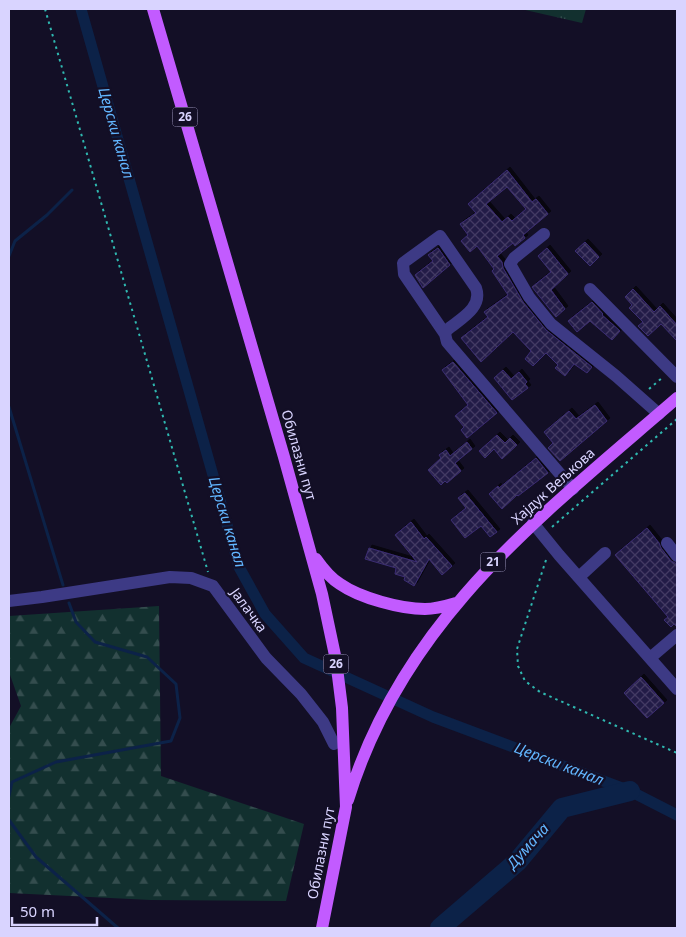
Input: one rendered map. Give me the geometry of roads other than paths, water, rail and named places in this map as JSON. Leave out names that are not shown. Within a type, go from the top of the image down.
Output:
[{"type":"main road","name":"Обилазни пут","points":[[153,9],[312,555],[322,594],[339,682],[344,734],[344,792],[346,807],[323,923]]},
{"type":"main road","name":"Хајдук Вељкова","points":[[456,604],[533,523],[677,398]]},
{"type":"main road","points":[[312,555],[339,584],[370,598],[420,608],[436,608],[456,604]]},
{"type":"main road","name":"21","points":[[346,807],[357,770],[388,701],[421,650],[456,604]]},
{"type":"street","points":[[544,234],[514,258],[510,264],[529,298],[551,324],[616,376],[659,414]]},
{"type":"street","points":[[445,334],[447,330],[473,308],[478,298],[476,288],[440,236],[403,263],[404,274],[445,334],[450,347],[573,489]]},
{"type":"street","points":[[590,289],[674,374]]},
{"type":"street","points":[[533,523],[677,689]]},
{"type":"street","points":[[667,543],[677,556]]},
{"type":"street","points":[[579,576],[606,553]]},
{"type":"street","name":"Јалачка","points":[[9,601],[42,598],[170,577],[191,578],[213,586],[266,658],[301,694],[323,722],[334,744]]},
{"type":"street","points":[[650,658],[677,635]]},
{"type":"waterway","name":"Церски канал","points":[[81,9],[239,567],[265,614],[304,658],[433,717],[630,791],[677,815]]},
{"type":"waterway","points":[[9,256],[15,241],[47,215],[72,190]]},
{"type":"waterway","points":[[9,407],[63,585]]},
{"type":"waterway","points":[[9,796],[12,782],[56,762],[171,741],[180,718],[176,684],[147,657],[95,642],[76,622],[69,603]]},
{"type":"waterway","name":"Думача","points":[[440,928],[517,862],[562,808],[630,791]]},
{"type":"waterway","points":[[9,820],[36,857],[118,928]]}]
